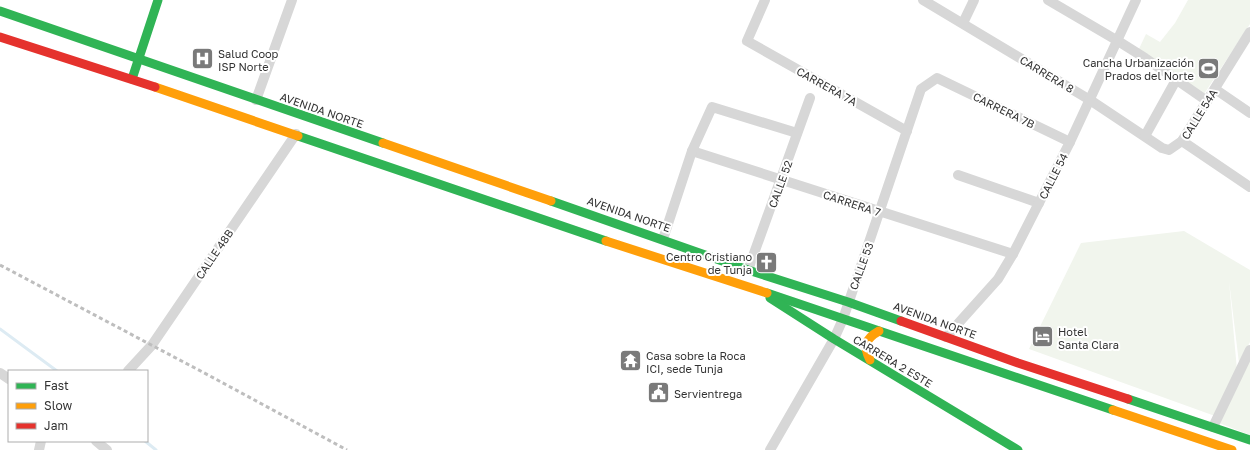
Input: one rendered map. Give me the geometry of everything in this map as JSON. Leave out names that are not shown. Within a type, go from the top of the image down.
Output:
[{"type":"main road","points":[[132,79],[158,0]]},
{"type":"main road","name":"AVENIDA NORTE","points":[[0,11],[663,239],[748,270],[848,302],[1018,362],[1250,440]]},
{"type":"main road","points":[[0,37],[132,79],[662,260],[843,318],[1232,450]]},
{"type":"main road","name":"CARRERA 2 ESTE","points":[[757,290],[834,339],[1018,450]]},
{"type":"main road","points":[[870,360],[866,352],[866,343],[871,335],[879,331]]},
{"type":"street","points":[[256,100],[292,0]]},
{"type":"street","name":"CARRERA 7A","points":[[765,0],[747,40],[907,131]]},
{"type":"street","name":"CARRERA 8","points":[[923,0],[1090,100],[1162,148],[1169,150]]},
{"type":"street","points":[[963,23],[974,0]]},
{"type":"street","points":[[1048,0],[1062,3],[1207,101]]},
{"type":"street","name":"CALLE 54","points":[[946,337],[998,279],[1013,254],[1070,142],[1136,0]]},
{"type":"street","name":"CALLE 54A","points":[[1169,150],[1182,142],[1215,88],[1248,39]]},
{"type":"street","name":"CALLE 53","points":[[770,450],[834,339],[843,318],[880,212],[921,89],[937,78]]},
{"type":"street","name":"CARRERA 7B","points":[[937,78],[1070,142]]},
{"type":"street","points":[[1145,136],[1176,80]]},
{"type":"street","points":[[1215,88],[1250,113]]},
{"type":"street","name":"CALLE 52","points":[[748,270],[810,98]]},
{"type":"street","points":[[663,239],[692,151],[712,107],[797,133]]},
{"type":"street","name":"CALLE 48B","points":[[129,370],[152,345],[296,134]]},
{"type":"street","points":[[1182,142],[1250,187]]},
{"type":"street","name":"CARRERA 7","points":[[692,151],[1013,254]]},
{"type":"street","points":[[958,175],[1039,203]]},
{"type":"street","points":[[1214,427],[1250,350]]},
{"type":"street","points":[[98,443],[107,450]]},
{"type":"street","points":[[98,443],[115,450]]},
{"type":"shaded area","points":[[1188,0],[1250,0],[1250,24],[1204,94],[1138,51],[1146,34],[1160,42],[1175,23]]},
{"type":"shaded area","points":[[1184,231],[1250,270],[1250,342],[1239,363],[1229,281],[1237,370],[1215,416],[1029,349],[1081,243]]},
{"type":"shaded area","points":[[1250,359],[1250,435],[1219,423]]},
{"type":"waterway","points":[[0,329],[56,370]]},
{"type":"waterway","points":[[146,442],[156,450]]},
{"type":"railway","points":[[0,265],[347,450]]},
{"type":"traffic: fast","points":[[132,79],[158,0]]},
{"type":"traffic: fast","points":[[0,11],[383,143]]},
{"type":"traffic: fast","points":[[298,136],[606,241]]},
{"type":"traffic: fast","points":[[551,201],[748,270],[848,302],[901,321]]},
{"type":"traffic: fast","points":[[767,293],[1113,410]]},
{"type":"traffic: fast","points":[[770,298],[834,339],[1018,450]]},
{"type":"traffic: fast","points":[[1128,399],[1250,440]]},
{"type":"traffic: slow","points":[[155,87],[298,136]]},
{"type":"traffic: slow","points":[[383,143],[551,201]]},
{"type":"traffic: slow","points":[[606,241],[767,293]]},
{"type":"traffic: slow","points":[[870,360],[866,351],[867,343],[868,340],[879,331]]},
{"type":"traffic: slow","points":[[1113,410],[1232,450]]},
{"type":"traffic: jam","points":[[0,37],[155,87]]},
{"type":"traffic: jam","points":[[901,321],[1018,363],[1128,399]]},
{"type":"place","name":"Salud Coop ISP Norte","points":[[203,59]]},
{"type":"place","name":"Cancha Urbanización Prados del Norte","points":[[1209,68]]},
{"type":"place","name":"Centro Cristiano de Tunja","points":[[767,262]]},
{"type":"place","name":"Hotel Santa Clara","points":[[1042,337]]},
{"type":"place","name":"Casa sobre la Roca ICI, sede Tunja","points":[[630,361]]},
{"type":"place","name":"Servientrega","points":[[659,393]]}]
